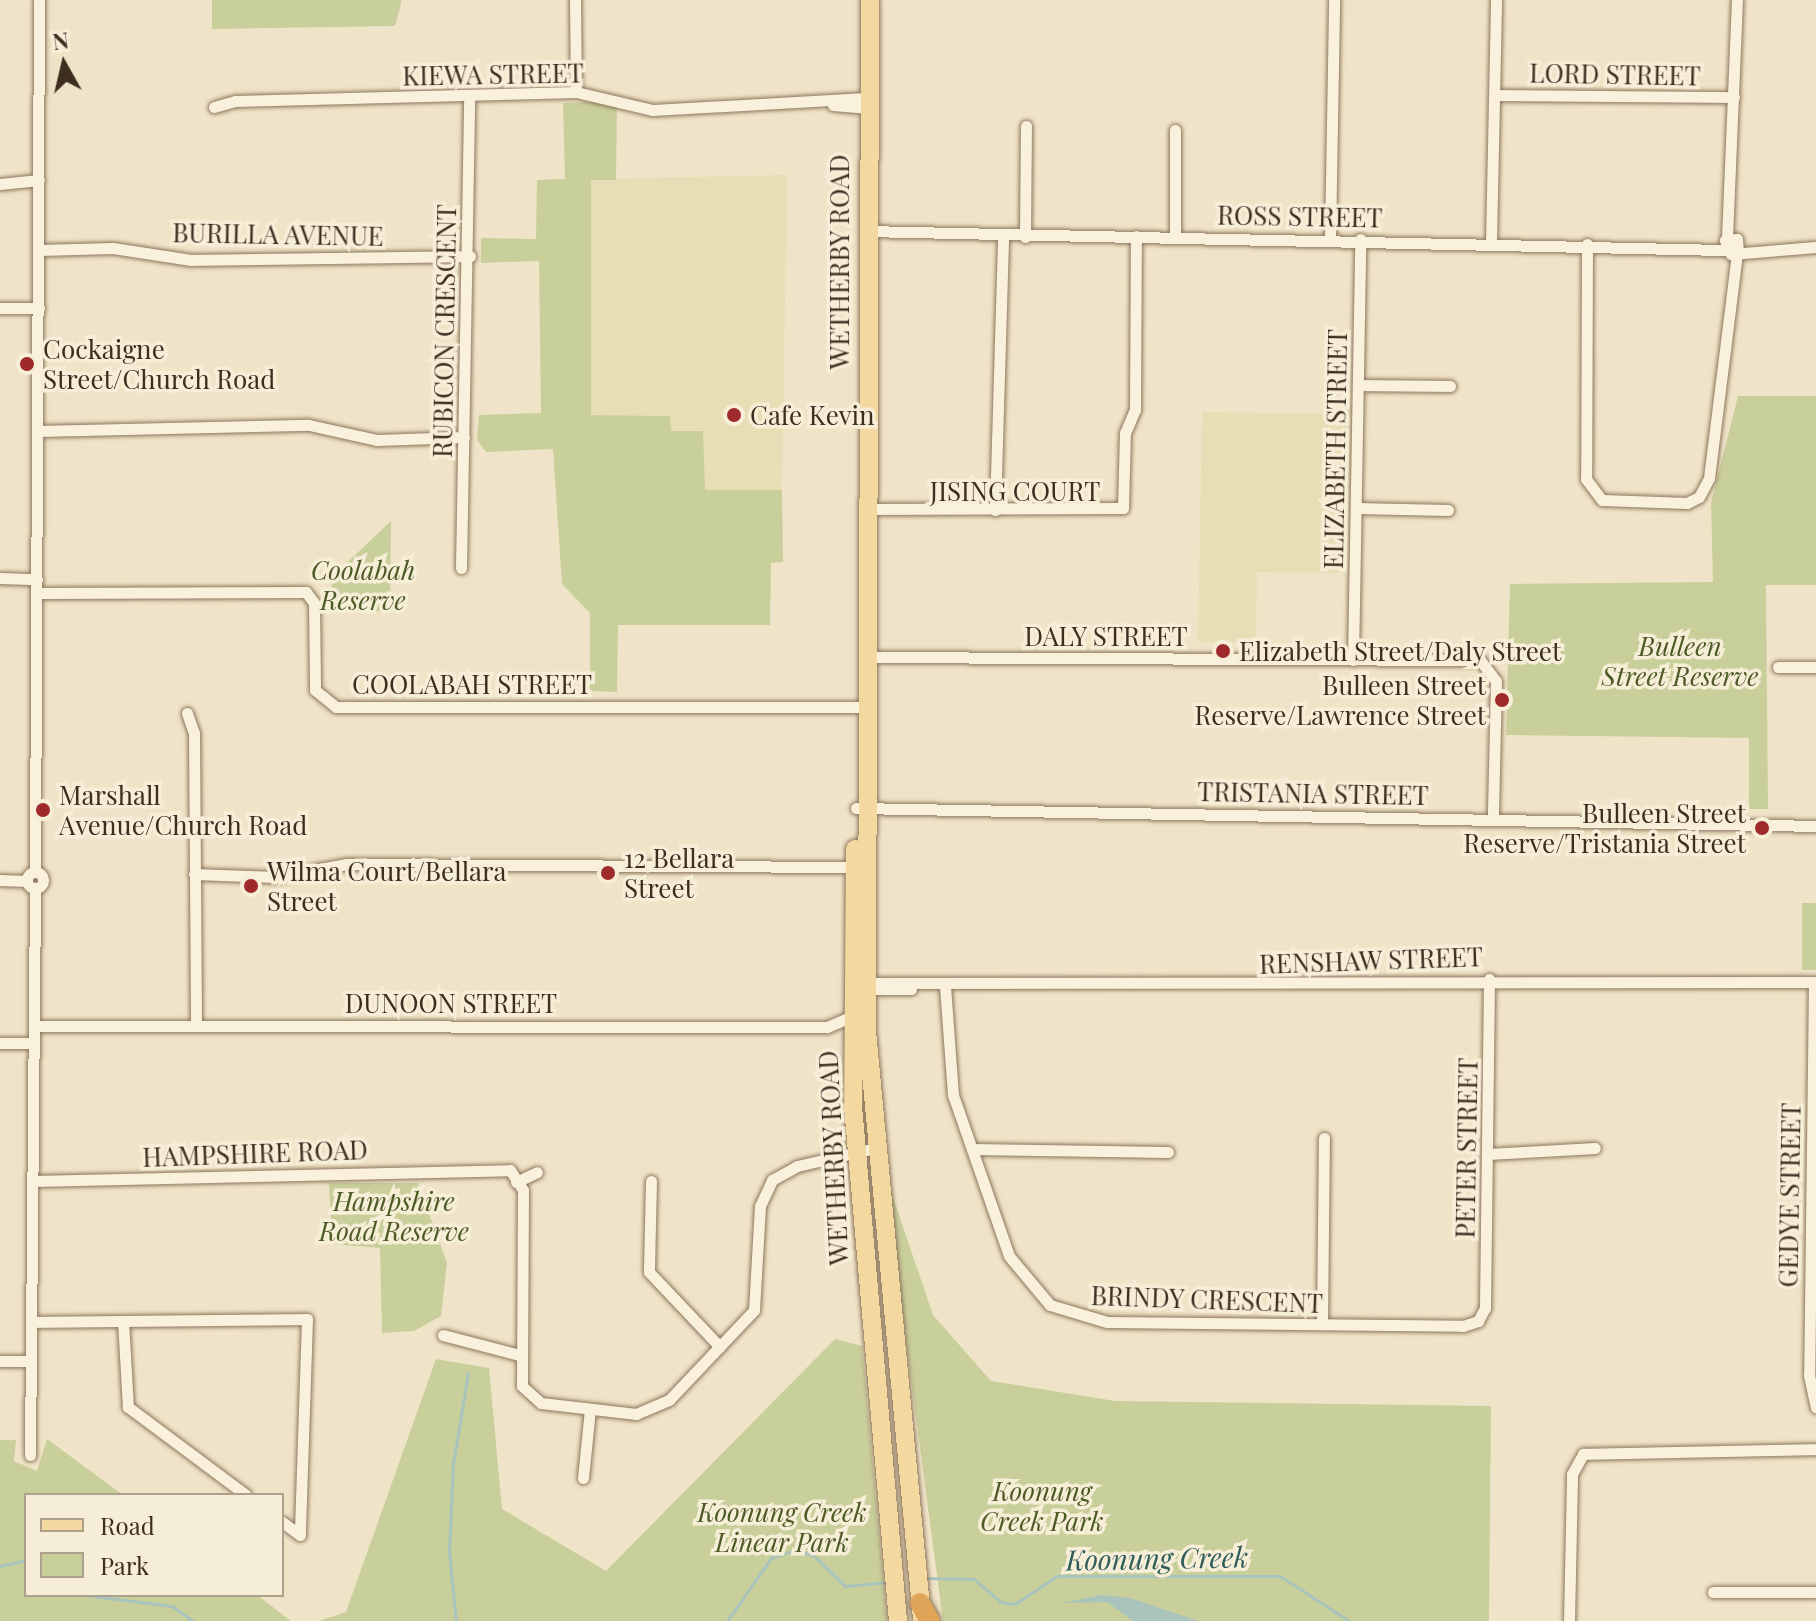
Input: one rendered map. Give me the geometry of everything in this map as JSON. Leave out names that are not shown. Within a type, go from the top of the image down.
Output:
[{"type":"main road","name":"WETHERBY ROAD","points":[[862,0],[866,58],[861,867],[864,986],[875,1148],[913,1540],[924,1615]]},
{"type":"main road","name":"WETHERBY ROAD","points":[[866,58],[870,0]]},
{"type":"main road","name":"WETHERBY ROAD","points":[[864,986],[853,1016],[856,1152],[897,1613]]},
{"type":"street","points":[[30,1455],[39,0]]},
{"type":"street","points":[[575,0],[576,92]]},
{"type":"street","points":[[1330,238],[1334,0]]},
{"type":"street","points":[[1491,242],[1496,0]]},
{"type":"street","points":[[1587,244],[1590,491],[1602,500],[1687,503],[1699,497],[1709,478],[1730,286],[1737,0]]},
{"type":"street","name":"KIEWA STREET","points":[[214,107],[235,101],[576,92],[653,110],[866,103]]},
{"type":"street","name":"LORD STREET","points":[[1496,95],[1734,97]]},
{"type":"street","name":"RUBICON CRESCENT","points":[[461,568],[470,256],[469,96]]},
{"type":"street","points":[[1025,237],[1026,126]]},
{"type":"street","points":[[1175,130],[1175,236]]},
{"type":"street","points":[[0,184],[39,180]]},
{"type":"street","name":"ROSS STREET","points":[[865,236],[1175,236],[1816,247]]},
{"type":"street","name":"JISING COURT","points":[[864,513],[1123,508],[1125,433],[1135,410],[1136,236]]},
{"type":"street","points":[[995,510],[995,433],[1003,410],[1003,237]]},
{"type":"street","name":"ELIZABETH STREET","points":[[1353,660],[1360,239]]},
{"type":"street","name":"BURILLA AVENUE","points":[[39,250],[113,248],[191,260],[470,256]]},
{"type":"street","points":[[0,308],[39,308]]},
{"type":"street","points":[[1358,385],[1450,386]]},
{"type":"street","points":[[38,431],[309,425],[377,440],[464,437]]},
{"type":"street","points":[[1356,508],[1448,510]]},
{"type":"street","points":[[0,578],[37,579]]},
{"type":"street","name":"COOLABAH STREET","points":[[37,593],[306,592],[314,603],[315,690],[336,707],[863,707]]},
{"type":"street","name":"DALY STREET","points":[[863,657],[1473,660],[1491,666],[1493,817]]},
{"type":"street","points":[[1778,667],[1816,667]]},
{"type":"street","points":[[187,713],[194,733],[192,1024]]},
{"type":"street","name":"TRISTANIA STREET","points":[[863,809],[1493,817],[1816,826]]},
{"type":"street","points":[[194,878],[347,864],[861,867]]},
{"type":"street","points":[[0,880],[33,880]]},
{"type":"street","name":"RENSHAW STREET","points":[[864,986],[1489,979],[1815,982]]},
{"type":"street","name":"PETER STREET","points":[[1481,1317],[1488,1154],[1489,979]]},
{"type":"street","name":"GEDYE STREET","points":[[1815,982],[1809,1375],[1816,1407]]},
{"type":"street","name":"BRINDY CRESCENT","points":[[949,986],[951,1087],[1009,1256],[1029,1287],[1058,1310],[1107,1322],[1463,1326],[1481,1317]]},
{"type":"street","name":"DUNOON STREET","points":[[34,1023],[827,1027],[853,1016]]},
{"type":"street","points":[[827,1027],[852,1042]]},
{"type":"street","points":[[0,1043],[34,1043]]},
{"type":"street","points":[[1322,1324],[1324,1138]]},
{"type":"street","points":[[537,1172],[518,1181],[520,1382],[533,1399],[590,1409],[657,1408],[720,1347],[756,1303],[766,1188],[787,1169],[875,1148]]},
{"type":"street","points":[[1488,1154],[1595,1148]]},
{"type":"street","points":[[972,1149],[1168,1152]]},
{"type":"street","name":"HAMPSHIRE ROAD","points":[[33,1181],[479,1171],[518,1181]]},
{"type":"street","points":[[651,1181],[649,1272],[720,1347]]},
{"type":"street","points":[[31,1322],[307,1319],[300,1535],[284,1523]]},
{"type":"street","points":[[123,1321],[128,1407],[243,1493]]},
{"type":"street","points":[[443,1335],[519,1355]]},
{"type":"street","points":[[0,1361],[31,1361]]},
{"type":"street","points":[[583,1478],[590,1409]]},
{"type":"street","points":[[1569,1621],[1572,1474],[1583,1454],[1816,1449]]},
{"type":"street","points":[[1713,1592],[1816,1592]]},
{"type":"shaded area","points":[[787,175],[782,490],[705,490],[670,431],[669,416],[591,415],[591,179]]},
{"type":"shaded area","points":[[1202,412],[1348,414],[1345,573],[1257,572],[1256,642],[1198,642]]},
{"type":"green space","points":[[212,0],[401,0],[401,4],[395,26],[212,29]]},
{"type":"green space","points":[[595,102],[617,106],[616,180],[591,180],[591,415],[670,416],[671,431],[703,431],[705,490],[782,490],[783,562],[771,563],[770,625],[618,625],[617,692],[590,691],[590,613],[562,584],[553,449],[486,452],[477,440],[479,415],[541,413],[539,261],[481,263],[481,238],[536,239],[537,180],[565,179],[563,103]]},
{"type":"green space","name":"Bulleen Street Reserve","points":[[1738,396],[1816,396],[1816,585],[1766,585],[1768,809],[1749,809],[1749,738],[1506,735],[1510,584],[1713,582],[1711,503]]},
{"type":"green space","name":"Coolabah Reserve","points":[[391,521],[390,611],[326,612],[334,575]]},
{"type":"green space","points":[[1802,903],[1816,903],[1816,970],[1802,970]]},
{"type":"green space","name":"Koonung Creek Park","points":[[883,1168],[933,1315],[991,1381],[1115,1401],[1491,1406],[1489,1621],[943,1621]]},
{"type":"green space","name":"Hampshire Road Reserve","points":[[329,1183],[418,1183],[447,1263],[441,1316],[414,1331],[382,1333],[380,1248],[332,1244]]},
{"type":"green space","name":"Koonung Creek Linear Park","points":[[835,1339],[862,1346],[887,1621],[319,1621],[346,1612],[436,1359],[489,1368],[502,1509],[606,1571]]},
{"type":"green space","points":[[47,1439],[120,1493],[24,1493],[24,1597],[260,1597],[291,1621],[0,1621],[0,1440],[16,1440],[14,1461],[37,1471]]},
{"type":"water","points":[[1102,1595],[1130,1598],[1198,1621],[1133,1621],[1107,1602],[1062,1603]]},
{"type":"waterway","points":[[456,1621],[449,1552],[453,1464],[468,1373]]},
{"type":"waterway","name":"Koonung Creek","points":[[727,1621],[771,1558],[793,1551],[813,1555],[845,1586],[889,1582]]},
{"type":"waterway","name":"Koonung Creek","points":[[0,1566],[24,1560]]},
{"type":"waterway","name":"Koonung Creek","points":[[925,1578],[974,1579],[1000,1602],[1015,1604],[1057,1576],[1280,1576],[1349,1621]]},
{"type":"waterway","name":"Koonung Creek","points":[[99,1597],[172,1606],[193,1621]]},
{"type":"place","name":"Cockaigne Street/Church Road","points":[[27,364]]},
{"type":"place","name":"Cafe Kevin","points":[[734,415]]},
{"type":"place","name":"Elizabeth Street/Daly Street","points":[[1223,651]]},
{"type":"place","name":"Bulleen Street Reserve/Lawrence Street","points":[[1502,700]]},
{"type":"place","name":"Marshall Avenue/Church Road","points":[[43,810]]},
{"type":"place","name":"Bulleen Street Reserve/Tristania Street","points":[[1762,828]]},
{"type":"place","name":"12 Bellara Street","points":[[608,873]]},
{"type":"place","name":"Wilma Court/Bellara Street","points":[[251,886]]}]
